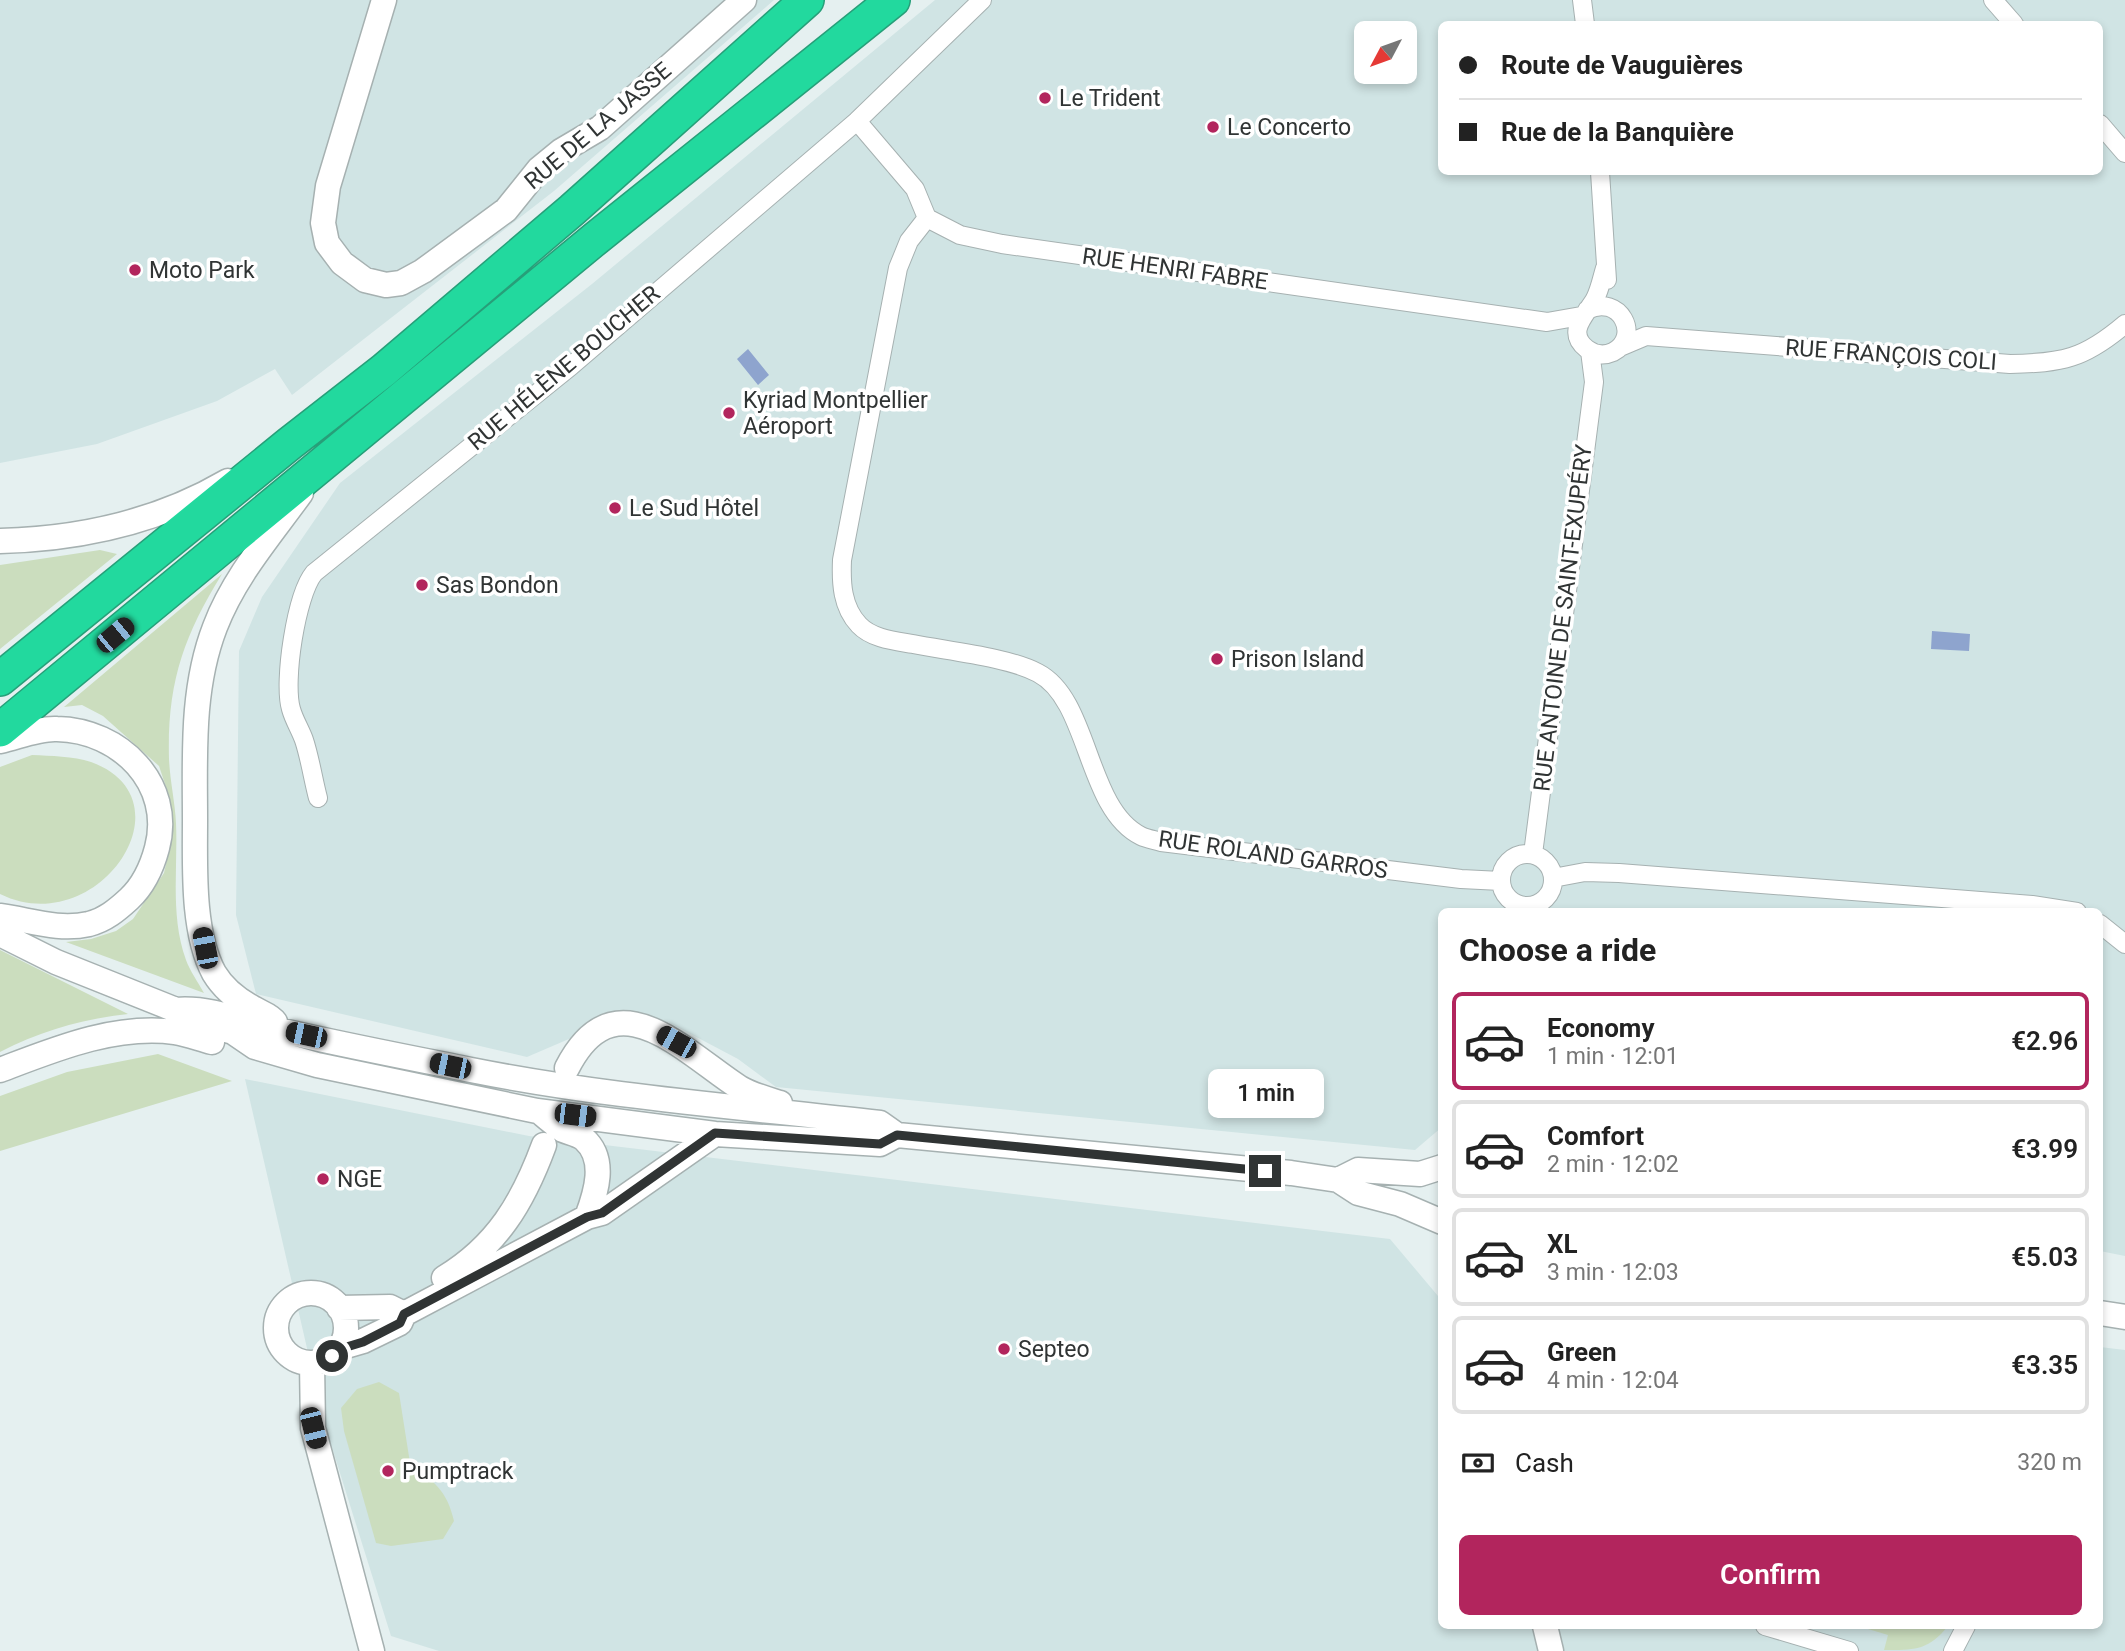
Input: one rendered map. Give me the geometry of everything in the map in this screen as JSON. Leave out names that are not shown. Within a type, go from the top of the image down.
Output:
[{"type":"highway","points":[[0,679],[384,370],[509,264],[807,0]]},
{"type":"highway","points":[[0,730],[323,461],[893,0]]},
{"type":"main road","name":"RUE DE LA JASSE","points":[[384,0],[328,186],[323,223],[327,243],[334,255],[365,280],[386,285],[408,280],[506,210],[539,169],[600,128],[744,0]]},
{"type":"main road","points":[[0,541],[76,535],[123,526],[180,505],[218,487],[289,444]]},
{"type":"main road","points":[[282,1031],[272,1018],[253,1009],[222,984],[213,971],[205,948],[198,912],[195,869],[195,735],[199,689],[216,624],[252,557],[323,461]]},
{"type":"main road","points":[[0,741],[54,728],[100,738],[132,758],[144,772],[159,804],[161,820],[160,836],[147,876],[136,892],[118,909],[100,920],[68,927],[0,916]]},
{"type":"main road","points":[[0,934],[57,962],[176,1010],[191,1020],[233,1032],[255,1046],[317,1065],[537,1111],[715,1133],[880,1144],[897,1135]]},
{"type":"main road","points":[[176,1010],[192,1009],[282,1031],[474,1071],[685,1103],[880,1124],[897,1135],[1291,1173],[1338,1180],[1358,1193],[1400,1204],[1438,1220]]},
{"type":"main road","points":[[567,1068],[579,1049],[600,1030],[622,1023],[644,1025],[676,1042],[741,1088],[790,1106],[794,1113]]},
{"type":"main road","points":[[0,1070],[108,1034],[135,1031],[176,1032],[233,1047],[255,1046]]},
{"type":"main road","points":[[537,1111],[562,1129],[583,1137],[592,1149],[599,1178],[587,1217]]},
{"type":"main road","points":[[340,1349],[346,1328],[345,1317],[340,1308],[326,1297],[306,1294],[295,1297],[279,1314],[277,1337],[290,1356],[312,1363],[332,1356],[340,1349],[363,1342],[400,1323],[404,1314],[430,1300],[587,1217],[602,1213],[715,1133]]},
{"type":"main road","points":[[430,1300],[439,1280],[466,1265],[487,1246],[505,1224],[522,1195],[544,1145]]},
{"type":"main road","points":[[1338,1180],[1358,1170],[1420,1174],[1438,1168]]},
{"type":"main road","points":[[599,1178],[621,1200]]},
{"type":"main road","points":[[340,1308],[390,1307],[404,1314]]},
{"type":"main road","points":[[2103,1313],[2125,1317]]},
{"type":"main road","points":[[312,1363],[313,1428],[372,1651]]},
{"type":"main road","points":[[1546,1629],[1551,1651]]},
{"type":"street","name":"RUE HÉLÈNE BOUCHER","points":[[318,798],[304,740],[291,709],[288,685],[301,597],[306,582],[571,366],[858,121],[982,0]]},
{"type":"street","points":[[1582,0],[1585,21]]},
{"type":"street","points":[[1993,0],[2011,21]]},
{"type":"street","points":[[858,121],[915,189],[927,218]]},
{"type":"street","points":[[2103,127],[2125,153]]},
{"type":"street","points":[[1600,175],[1605,268],[1617,312],[1626,332],[1616,349],[1598,354],[1585,346],[1577,332],[1584,313],[1596,297],[1605,268]]},
{"type":"street","name":"RUE HENRI FABRE","points":[[927,218],[960,235],[1002,244],[1547,322],[1584,313]]},
{"type":"street","name":"RUE ROLAND GARROS","points":[[927,218],[909,241],[898,268],[842,560],[841,584],[847,606],[860,626],[883,639],[1019,665],[1052,681],[1064,696],[1100,784],[1118,816],[1139,835],[1161,842],[1461,879],[1501,881]]},
{"type":"street","points":[[1584,313],[1594,306],[1617,312],[1646,336]]},
{"type":"street","name":"RUE HENRI FABRE","points":[[1547,322],[1585,346]]},
{"type":"street","name":"RUE FRANÇOIS COLI","points":[[1616,349],[1646,336],[2010,364],[2067,360],[2092,350],[2125,324]]},
{"type":"street","name":"RUE ANTOINE DE SAINT-EXUPÉRY","points":[[1533,854],[1594,382],[1585,346]]},
{"type":"street","name":"RUE ANTOINE DE SAINT-EXUPÉRY","points":[[1594,382],[1616,349]]},
{"type":"street","points":[[1526,908],[1513,901],[1503,889],[1501,881],[1505,866],[1511,860],[1525,854],[1533,854],[1547,863],[1553,878],[1552,887],[1543,900],[1530,908]]},
{"type":"street","points":[[1553,878],[1585,872],[1619,873],[2051,908]]},
{"type":"street","points":[[2103,926],[2125,944]]},
{"type":"street","points":[[1775,1629],[1849,1651]]},
{"type":"street","points":[[1953,1651],[1964,1629]]},
{"type":"shaded area","points":[[0,0],[774,0],[554,191],[292,395],[275,369],[217,401],[97,444],[0,463]]},
{"type":"shaded area","points":[[935,0],[2125,0],[2125,1256],[2103,1252],[2103,908],[1438,908],[1438,1130],[1415,1150],[776,1087],[738,1059],[668,1022],[632,1012],[527,1057],[256,994],[236,915],[239,651],[262,597],[340,483],[592,284]]},
{"type":"shaded area","points":[[245,1079],[529,1136],[1390,1239],[1438,1296],[1438,1629],[2103,1629],[2103,1347],[2125,1350],[2125,1651],[439,1651],[391,1636],[324,1422]]},
{"type":"green space","points":[[100,550],[117,554],[0,649],[0,565]]},
{"type":"green space","points":[[222,574],[197,619],[180,662],[169,732],[176,823],[178,926],[186,960],[204,993],[66,942],[91,939],[116,931],[133,919],[164,873],[169,850],[169,796],[159,766],[103,716],[82,705],[64,707]]},
{"type":"green space","points":[[32,755],[69,757],[91,762],[121,780],[134,805],[133,833],[121,860],[99,883],[70,899],[36,904],[0,894],[0,767]]},
{"type":"green space","points":[[0,950],[128,1014],[62,1027],[0,1052]]},
{"type":"green space","points":[[158,1054],[232,1081],[0,1151],[0,1096],[67,1072]]},
{"type":"green space","name":"Pumptrack","points":[[379,1382],[399,1393],[410,1463],[433,1482],[448,1502],[454,1521],[443,1539],[391,1546],[376,1543],[344,1431],[341,1408],[357,1389]]},
{"type":"green space","points":[[1868,1629],[1945,1629],[1927,1645],[1904,1650],[1884,1650],[1888,1635]]},
{"type":"water","points":[[748,349],[769,375],[758,385],[737,359]]},
{"type":"water","points":[[1932,631],[1970,634],[1969,651],[1931,649]]},
{"type":"place","name":"Le Trident","points":[[1045,98]]},
{"type":"place","name":"Le Concerto","points":[[1213,127]]},
{"type":"place","name":"Moto Park","points":[[135,270]]},
{"type":"place","name":"Kyriad Montpellier Aéroport","points":[[729,413]]},
{"type":"place","name":"Le Sud Hôtel","points":[[615,508]]},
{"type":"place","name":"Sas Bondon","points":[[422,585]]},
{"type":"place","name":"Prison Island","points":[[1217,659]]},
{"type":"place","name":"NGE","points":[[323,1179]]},
{"type":"place","name":"Septeo","points":[[1004,1349]]},
{"type":"place","name":"Pumptrack","points":[[388,1471]]},
{"type":"route","points":[[332,1356],[340,1349],[363,1342],[400,1323],[404,1314],[430,1300],[587,1217],[602,1213],[715,1133],[880,1144],[897,1135],[1265,1171]]}]
